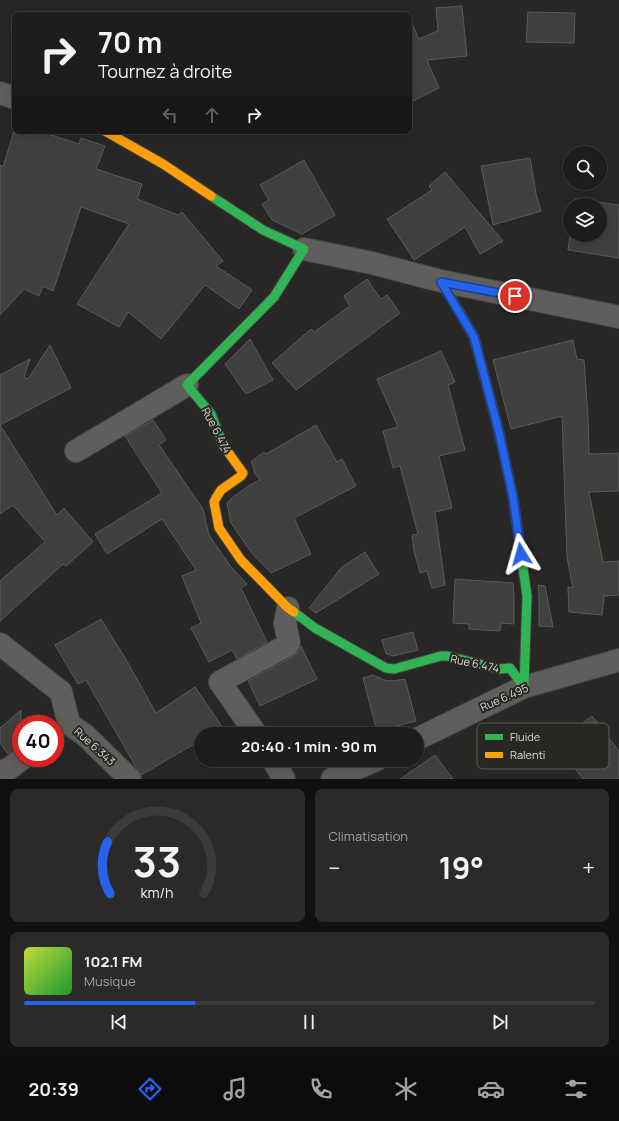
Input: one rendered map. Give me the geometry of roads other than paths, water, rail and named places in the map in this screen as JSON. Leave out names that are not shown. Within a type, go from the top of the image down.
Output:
[{"type":"street","points":[[0,93],[12,97]]},
{"type":"street","points":[[110,134],[163,164],[262,230],[304,249],[372,263],[441,282],[619,317]]},
{"type":"street","points":[[76,451],[187,385],[274,297],[304,249]]},
{"type":"street","points":[[441,282],[474,337],[499,432],[513,497],[527,596],[524,687]]},
{"type":"street","name":"Rue 6.474","points":[[187,385],[211,414],[224,447],[242,473],[241,476],[222,490],[215,498],[214,502],[219,528],[241,560],[288,608],[315,628],[386,668],[394,669],[447,656],[500,670],[510,668],[524,687]]},
{"type":"street","points":[[251,727],[220,682],[288,645],[285,623],[288,608]]},
{"type":"street","name":"Rue 6.343","points":[[0,644],[61,692],[62,715]]},
{"type":"street","name":"Rue 6.495","points":[[424,736],[524,687],[619,660]]},
{"type":"street","name":"Rue 6.343","points":[[64,730],[85,735],[130,779]]},
{"type":"street","points":[[0,773],[12,766]]},
{"type":"street","points":[[277,767],[284,779]]},
{"type":"street","points":[[332,779],[360,767]]}]
